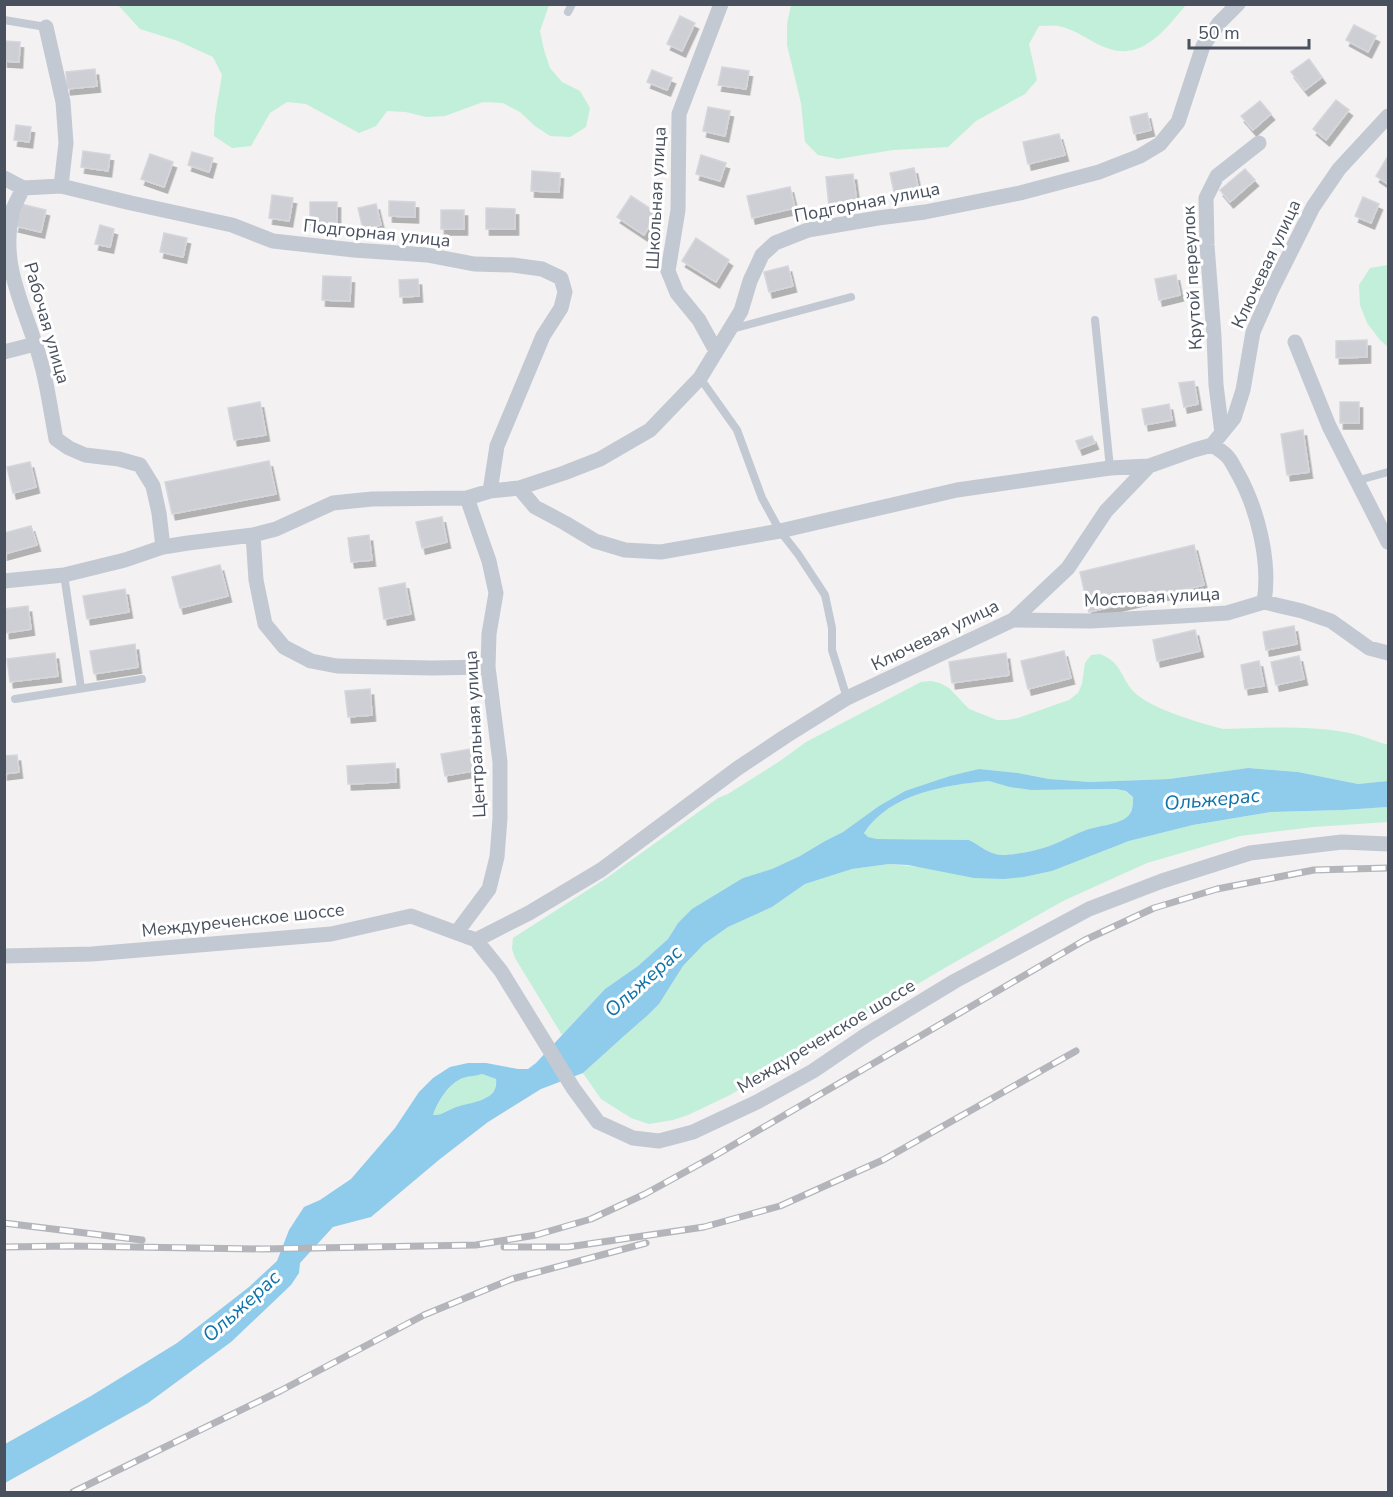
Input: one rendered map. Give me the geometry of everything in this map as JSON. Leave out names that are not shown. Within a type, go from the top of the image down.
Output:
[{"type":"street","name":"Школьная улица","points":[[716,351],[699,320],[677,293],[668,271],[678,210],[679,114],[721,4]]},
{"type":"street","name":"Подгорная улица","points":[[467,498],[490,491],[519,488],[564,473],[600,459],[650,430],[700,378],[741,311],[750,281],[762,255],[775,243],[808,230],[925,212],[1020,193],[1099,171],[1140,156],[1160,144],[1178,122],[1203,46],[1219,23],[1238,4]]},
{"type":"street","points":[[46,27],[63,102],[66,143],[62,186]]},
{"type":"street","name":"Ключевая улица","points":[[476,940],[529,913],[601,870],[738,768],[847,698],[1013,620],[1068,568],[1106,511],[1149,466],[1212,445],[1234,418],[1243,390],[1253,332],[1313,207],[1339,169],[1389,116]]},
{"type":"street","name":"Крутой переулок","points":[[1222,432],[1216,385],[1206,198],[1217,176],[1259,143]]},
{"type":"street","points":[[4,178],[23,188]]},
{"type":"street","name":"Подгорная улица","points":[[23,188],[62,186],[131,204],[232,225],[273,241],[427,255],[474,264],[513,265],[542,269],[561,278],[565,292],[561,308],[543,336],[497,446],[490,491]]},
{"type":"street","name":"Рабочая улица","points":[[23,188],[13,209],[6,251],[11,281],[43,371],[56,439],[85,455],[119,459],[140,465],[153,486],[163,547]]},
{"type":"street","points":[[1295,342],[1329,426],[1389,542]]},
{"type":"street","points":[[4,352],[35,344]]},
{"type":"street","points":[[1212,445],[1228,456],[1243,482],[1260,528],[1266,564],[1267,586],[1264,602],[1302,610],[1330,621],[1370,648],[1389,653]]},
{"type":"street","points":[[519,488],[535,507],[595,541],[625,550],[661,552],[780,531],[957,490],[1110,468],[1149,466]]},
{"type":"street","points":[[4,582],[64,575],[126,560],[163,547],[253,535],[276,529],[333,503],[372,499],[467,498]]},
{"type":"street","name":"Центральная улица","points":[[457,932],[489,889],[496,857],[500,818],[500,762],[488,667],[489,634],[496,593],[489,561],[467,498]]},
{"type":"street","points":[[253,535],[256,580],[265,624],[284,647],[311,661],[337,666],[488,667]]},
{"type":"street","name":"Мостовая улица","points":[[1013,620],[1090,621],[1227,613],[1264,602]]},
{"type":"street","name":"Междуреченское шоссе","points":[[4,956],[92,954],[331,934],[411,916],[476,940],[501,971],[573,1088],[598,1122],[633,1138],[659,1141],[693,1132],[757,1102],[813,1071],[866,1035],[955,981],[1089,909],[1162,880],[1250,853],[1342,842],[1389,844]]},
{"type":"lane","points":[[4,20],[46,27]]},
{"type":"lane","points":[[730,329],[851,297]]},
{"type":"lane","points":[[1095,320],[1110,468]]},
{"type":"lane","points":[[700,378],[737,430],[762,498],[780,531],[825,595],[832,628],[832,650],[847,698]]},
{"type":"lane","points":[[1356,481],[1389,472]]},
{"type":"lane","points":[[64,575],[81,688]]},
{"type":"lane","points":[[15,699],[142,679]]},
{"type":"green space","points":[[791,4],[1186,5],[1154,39],[1134,50],[1110,49],[1065,28],[1039,26],[1029,44],[1037,80],[1025,94],[976,121],[948,147],[893,150],[838,159],[818,155],[805,142],[801,103],[787,45],[787,24]]},
{"type":"green space","points":[[118,5],[549,5],[540,31],[544,50],[550,68],[562,82],[580,91],[590,108],[586,127],[570,137],[550,136],[520,112],[503,103],[483,102],[445,116],[426,117],[406,112],[387,111],[376,126],[359,133],[306,104],[287,102],[270,113],[251,146],[232,148],[214,136],[222,75],[213,57],[178,41],[140,29]]},
{"type":"green space","points":[[1388,265],[1388,347],[1367,323],[1360,305],[1359,285],[1370,268]]},
{"type":"green space","points":[[1100,654],[1113,661],[1133,691],[1140,697],[1162,709],[1201,723],[1223,729],[1314,728],[1354,734],[1388,744],[1388,781],[1358,784],[1298,772],[1248,768],[1169,779],[1090,782],[979,769],[905,791],[879,806],[843,832],[800,856],[772,869],[743,878],[678,923],[668,939],[638,966],[605,989],[562,1035],[515,958],[512,949],[513,938],[608,877],[718,798],[780,761],[806,742],[921,682],[940,683],[949,688],[969,709],[997,720],[1007,720],[1069,700],[1078,693],[1082,684],[1085,663],[1091,655]]},
{"type":"green space","points":[[989,781],[1031,790],[1116,789],[1126,791],[1133,797],[1133,806],[1129,815],[1121,821],[1086,830],[1041,849],[1007,855],[997,855],[969,840],[877,839],[867,837],[864,833],[875,819],[903,800],[955,785]]},
{"type":"green space","points":[[1388,807],[1388,822],[1313,827],[1240,836],[1147,863],[1063,901],[730,1095],[673,1120],[649,1124],[631,1118],[601,1099],[583,1073],[659,1004],[683,966],[704,944],[728,927],[772,907],[805,884],[852,869],[889,864],[1024,877],[1052,871],[1129,841],[1193,825],[1271,812]]},
{"type":"green space","points":[[482,1074],[496,1079],[496,1087],[488,1097],[442,1114],[433,1115],[441,1099],[453,1084],[463,1078]]},
{"type":"water","name":"Ольжерас","points":[[1248,768],[1298,772],[1358,784],[1388,781],[1388,807],[1271,812],[1193,825],[1129,841],[1052,871],[1024,877],[974,878],[908,865],[889,864],[852,869],[805,884],[772,907],[728,927],[704,944],[683,966],[659,1004],[583,1073],[541,1089],[488,1122],[371,1217],[333,1227],[300,1263],[299,1273],[291,1285],[231,1342],[148,1403],[5,1483],[5,1444],[91,1396],[177,1343],[249,1287],[277,1261],[289,1230],[304,1207],[320,1200],[351,1179],[395,1128],[419,1092],[433,1078],[450,1067],[468,1063],[528,1069],[605,989],[638,966],[668,939],[678,923],[692,909],[743,878],[772,869],[800,856],[843,832],[879,806],[905,791],[979,769],[1090,782],[1169,779]],"holes":[[[989,781],[1031,790],[1116,789],[1126,791],[1133,797],[1133,807],[1129,815],[1121,821],[1086,830],[1041,849],[1007,855],[997,855],[969,840],[877,839],[868,837],[864,833],[875,819],[904,800],[937,789]],[[482,1074],[496,1079],[496,1086],[489,1096],[442,1114],[433,1115],[441,1098],[453,1084],[463,1078]]]},
{"type":"building","points":[[680,16],[695,23],[682,51],[667,44]]},
{"type":"building","points":[[1354,25],[1376,36],[1368,52],[1346,40]]},
{"type":"building","points":[[4,41],[20,42],[19,62],[4,61]]},
{"type":"building","points":[[1309,59],[1322,77],[1305,90],[1291,72]]},
{"type":"building","points":[[722,67],[749,71],[746,89],[718,85]]},
{"type":"building","points":[[95,69],[97,86],[67,89],[66,72]]},
{"type":"building","points":[[652,70],[672,78],[667,90],[647,82]]},
{"type":"building","points":[[1336,100],[1349,110],[1326,140],[1313,129]]},
{"type":"building","points":[[1260,101],[1271,114],[1253,130],[1241,116]]},
{"type":"building","points":[[708,107],[730,111],[725,136],[703,131]]},
{"type":"building","points":[[1147,113],[1151,130],[1134,134],[1130,117]]},
{"type":"building","points":[[16,125],[31,127],[29,142],[14,140]]},
{"type":"building","points":[[1059,134],[1065,155],[1028,164],[1023,142]]},
{"type":"building","points":[[83,151],[110,155],[108,171],[81,167]]},
{"type":"building","points":[[192,152],[213,158],[209,172],[188,165]]},
{"type":"building","points":[[150,154],[173,162],[164,187],[141,179]]},
{"type":"building","points":[[701,155],[726,163],[720,181],[696,174]]},
{"type":"building","points":[[1388,156],[1388,184],[1376,176]]},
{"type":"building","points":[[914,168],[918,187],[894,192],[890,173]]},
{"type":"building","points":[[1245,169],[1255,180],[1230,202],[1220,190]]},
{"type":"building","points":[[532,171],[560,173],[559,192],[531,191]]},
{"type":"building","points":[[853,174],[857,203],[829,207],[826,177]]},
{"type":"building","points":[[790,187],[795,208],[752,218],[747,196]]},
{"type":"building","points":[[272,195],[293,198],[289,221],[269,218]]},
{"type":"building","points":[[631,196],[657,213],[644,235],[617,217]]},
{"type":"building","points":[[1363,197],[1379,204],[1371,223],[1355,216]]},
{"type":"building","points":[[389,201],[415,202],[415,217],[389,216]]},
{"type":"building","points":[[310,202],[337,202],[337,225],[310,225]]},
{"type":"building","points":[[21,204],[46,210],[41,232],[15,226]]},
{"type":"building","points":[[376,204],[381,225],[363,229],[358,208]]},
{"type":"building","points":[[486,208],[515,209],[515,229],[486,229]]},
{"type":"building","points":[[441,210],[464,210],[464,229],[441,229]]},
{"type":"building","points":[[100,225],[114,229],[110,247],[95,244]]},
{"type":"building","points":[[164,233],[187,238],[183,257],[160,252]]},
{"type":"building","points":[[696,238],[729,260],[716,282],[682,261]]},
{"type":"building","points":[[788,266],[793,286],[769,292],[764,272]]},
{"type":"building","points":[[1176,275],[1180,295],[1159,300],[1155,279]]},
{"type":"building","points":[[323,276],[351,277],[350,301],[322,300]]},
{"type":"building","points":[[418,279],[419,296],[400,297],[399,280]]},
{"type":"building","points":[[1367,340],[1367,357],[1336,358],[1336,341]]},
{"type":"building","points":[[1194,381],[1198,404],[1184,407],[1179,383]]},
{"type":"building","points":[[260,402],[266,435],[234,440],[228,408]]},
{"type":"building","points":[[1340,402],[1359,402],[1359,423],[1340,423]]},
{"type":"building","points":[[1169,404],[1172,420],[1145,425],[1142,409]]},
{"type":"building","points":[[1303,430],[1309,472],[1287,475],[1281,434]]},
{"type":"building","points":[[1092,436],[1095,443],[1079,449],[1076,441]]},
{"type":"building","points":[[269,461],[276,494],[172,514],[165,482]]},
{"type":"building","points":[[30,462],[36,487],[13,493],[7,467]]},
{"type":"building","points":[[442,517],[447,542],[422,548],[416,522]]},
{"type":"building","points":[[31,526],[37,545],[4,554],[4,533]]},
{"type":"building","points":[[369,535],[372,560],[351,562],[348,538]]},
{"type":"building","points":[[1194,545],[1204,585],[1089,612],[1080,572]]},
{"type":"building","points":[[220,565],[228,596],[180,608],[172,577]]},
{"type":"building","points":[[405,583],[411,614],[384,619],[379,588]]},
{"type":"building","points":[[125,589],[129,612],[87,619],[83,596]]},
{"type":"building","points":[[28,606],[31,629],[6,633],[4,609]]},
{"type":"building","points":[[1294,626],[1297,644],[1266,650],[1263,632]]},
{"type":"building","points":[[1195,630],[1200,651],[1157,661],[1153,640]]},
{"type":"building","points":[[135,644],[138,667],[94,674],[90,651]]},
{"type":"building","points":[[1064,651],[1071,678],[1028,689],[1021,661]]},
{"type":"building","points":[[55,653],[58,676],[10,682],[7,659]]},
{"type":"building","points":[[1006,653],[1009,675],[952,683],[949,662]]},
{"type":"building","points":[[1299,656],[1304,679],[1276,685],[1271,662]]},
{"type":"building","points":[[1259,661],[1264,686],[1245,689],[1241,665]]},
{"type":"building","points":[[370,689],[372,715],[348,717],[345,691]]},
{"type":"building","points":[[470,749],[473,771],[445,776],[441,754]]},
{"type":"building","points":[[17,755],[19,772],[4,774],[4,756]]},
{"type":"building","points":[[395,763],[396,782],[348,784],[347,766]]},
{"type":"railway","points":[[4,1247],[263,1249],[476,1245],[536,1235],[591,1219],[645,1194],[1085,940],[1154,908],[1217,889],[1314,870],[1388,868]]},
{"type":"railway","points":[[504,1247],[568,1247],[704,1227],[780,1206],[883,1160],[1076,1051]]},
{"type":"railway","points":[[4,1223],[142,1240]]},
{"type":"railway","points":[[73,1492],[280,1391],[424,1315],[512,1279],[646,1243]]}]
